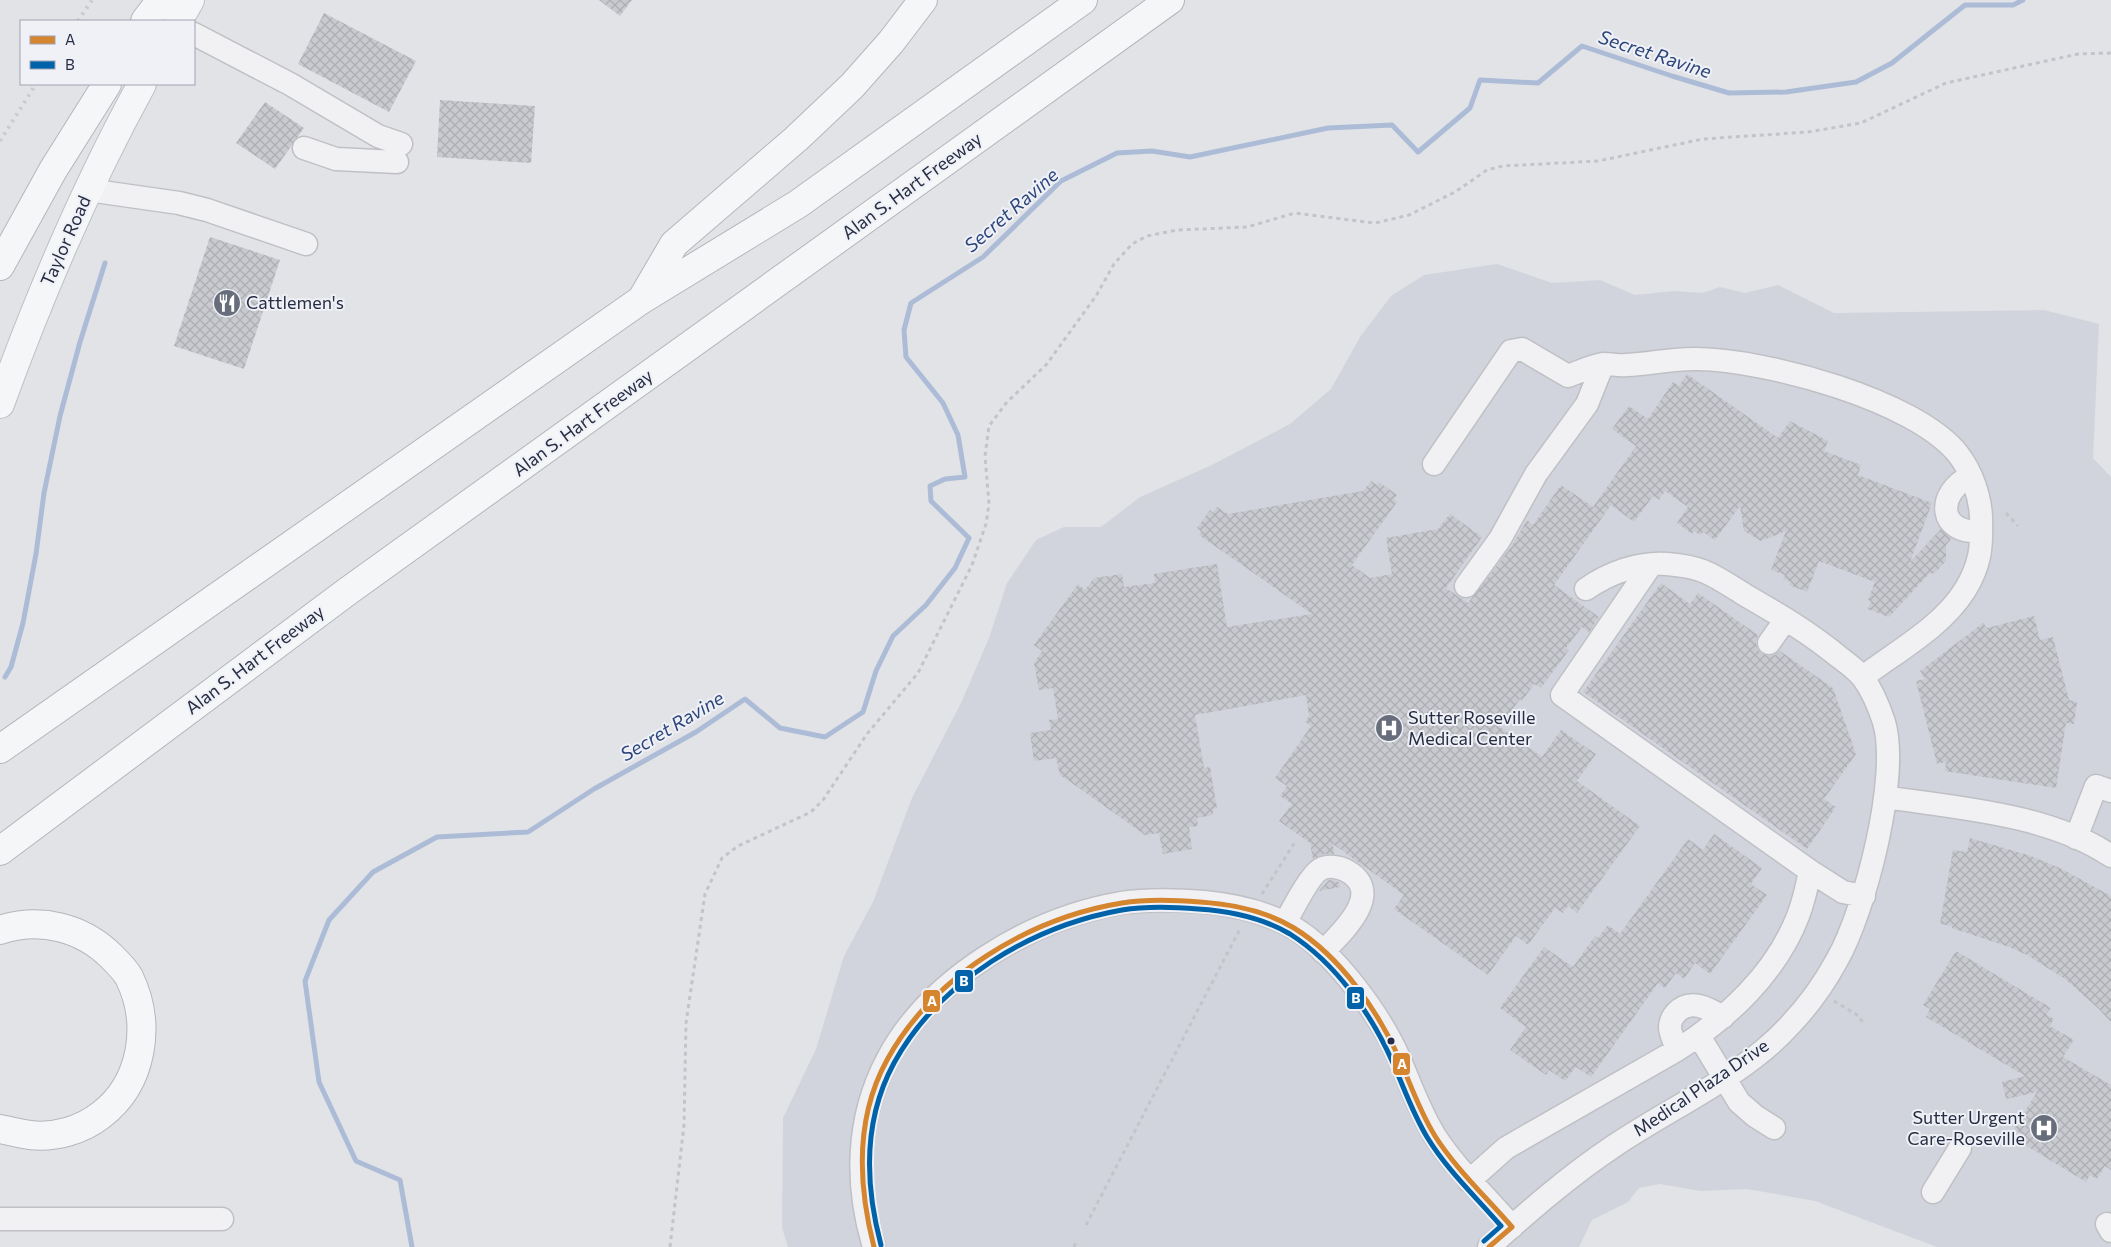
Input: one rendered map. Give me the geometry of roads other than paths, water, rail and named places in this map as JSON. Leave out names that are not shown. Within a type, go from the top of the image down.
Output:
[{"type":"main road","points":[[146,20],[161,0]]},
{"type":"main road","points":[[179,20],[190,0]]},
{"type":"main road","points":[[641,300],[674,244],[796,139],[852,86],[891,42],[923,0]]},
{"type":"main road","points":[[0,749],[641,300],[798,204],[1083,0]]},
{"type":"main road","name":"Alan S. Hart Freeway","points":[[0,851],[348,591],[1170,0]]},
{"type":"main road","points":[[0,266],[48,179],[105,85]]},
{"type":"main road","name":"Taylor Road","points":[[0,404],[60,250],[116,131],[141,85]]},
{"type":"main road","points":[[0,930],[10,926],[40,924],[65,927],[86,936],[103,948],[128,976],[140,1011],[141,1031],[140,1050],[135,1073],[124,1092],[109,1109],[88,1125],[61,1133],[30,1136],[0,1129]]},
{"type":"street","points":[[195,35],[290,84],[378,136],[399,153],[336,159],[304,148]]},
{"type":"street","points":[[88,190],[179,203],[207,210],[306,244]]},
{"type":"street","points":[[1434,464],[1511,351],[1522,349],[1568,376],[1603,364],[1626,366],[1673,359],[1699,359],[1752,366],[1826,383],[1856,393],[1918,421],[1941,437],[1959,455],[1971,476],[1980,503],[1982,547],[1977,566],[1965,590],[1942,618],[1863,677],[1819,640],[1702,570],[1665,564],[1632,567],[1596,582],[1586,589]]},
{"type":"street","points":[[1466,586],[1500,538],[1536,474],[1587,404],[1603,364]]},
{"type":"street","points":[[1971,476],[1961,481],[1948,494],[1946,508],[1948,518],[1953,525],[1964,531],[1981,531]]},
{"type":"street","points":[[1651,565],[1562,694],[1599,712],[1688,774],[1810,871],[1843,892],[1864,896]]},
{"type":"street","points":[[1769,643],[1786,619]]},
{"type":"street","name":"Medical Plaza Drive","points":[[1489,1247],[1583,1167],[1755,1056],[1789,1027],[1819,991],[1839,957],[1864,896],[1885,797],[1888,775],[1884,723],[1863,677]]},
{"type":"street","points":[[2076,838],[2096,786],[2111,791]]},
{"type":"street","points":[[1885,797],[1988,812],[2032,822],[2076,838],[2111,856]]},
{"type":"street","points":[[1285,923],[1312,876],[1321,868],[1334,867],[1343,869],[1359,881],[1362,892],[1360,906],[1352,922],[1323,952]]},
{"type":"street","points":[[1469,1181],[1506,1148],[1699,1036],[1744,997],[1774,961],[1799,915],[1810,871]]},
{"type":"street","points":[[874,1247],[866,1218],[860,1166],[862,1139],[867,1113],[887,1060],[901,1037],[933,1000],[955,980],[997,950],[1025,934],[1096,909],[1130,902],[1180,900],[1221,904],[1252,910],[1298,930],[1323,952],[1349,980],[1386,1031],[1433,1133],[1452,1162],[1512,1227]]},
{"type":"street","points":[[1677,1050],[1670,1026],[1674,1015],[1680,1008],[1687,1005],[1705,1006],[1722,1017]]},
{"type":"street","points":[[1699,1036],[1739,1102],[1755,1116],[1774,1128]]},
{"type":"street","points":[[1933,1192],[1960,1148]]},
{"type":"street","points":[[0,1219],[222,1219]]},
{"type":"waterway","name":"Secret Ravine","points":[[412,1247],[400,1180],[356,1161],[319,1082],[305,981],[329,920],[373,872],[437,837],[528,832],[594,789],[696,732],[745,699],[780,728],[825,737],[863,712],[876,671],[893,636],[926,605],[955,568],[969,538],[931,501],[930,486],[945,479],[965,477],[958,435],[943,403],[906,357],[904,330],[911,303],[983,257],[1061,181],[1117,153],[1152,151],[1190,157],[1328,128],[1392,125],[1418,152],[1470,108],[1480,80],[1538,83],[1582,46],[1729,93],[1786,92],[1856,82],[1892,63],[1965,5],[2013,5],[2023,0]]},
{"type":"waterway","points":[[5,677],[11,667],[23,623],[36,554],[44,493],[60,416],[80,342],[105,263]]},
{"type":"railway","points":[[79,20],[92,0]]},
{"type":"railway","points":[[0,141],[35,85]]},
{"type":"place","name":"Cattlemen's","points":[[227,303]]},
{"type":"place","name":"Sutter Roseville Medical Center","points":[[1389,728]]},
{"type":"place","name":"Sutter Urgent Care-Roseville","points":[[2044,1128]]}]
